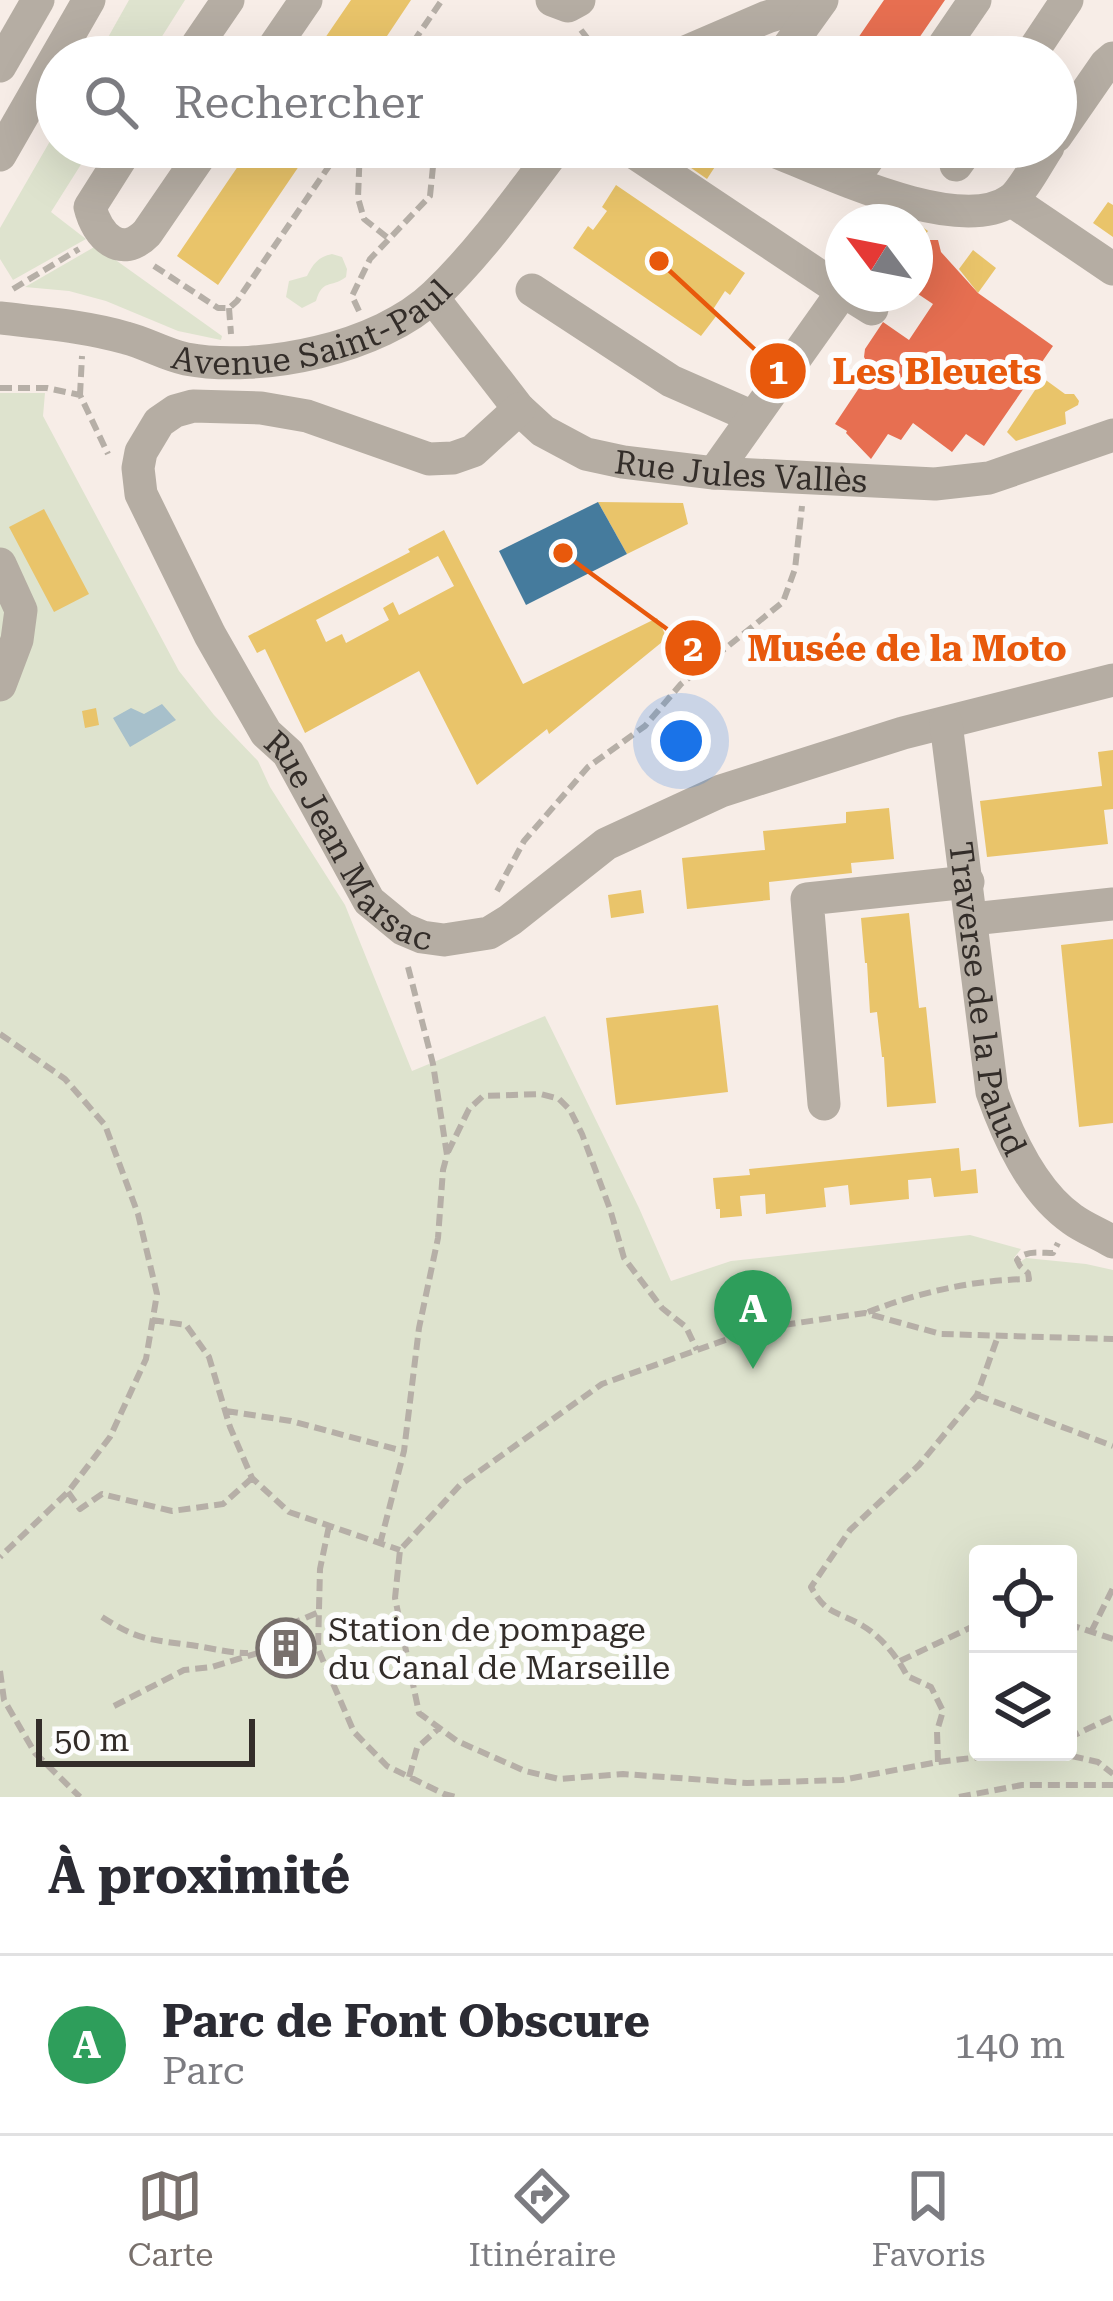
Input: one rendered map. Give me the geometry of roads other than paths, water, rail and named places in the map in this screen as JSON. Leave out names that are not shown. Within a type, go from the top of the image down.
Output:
[{"type":"street","points":[[0,66],[38,0]]},
{"type":"street","points":[[68,36],[89,0]]},
{"type":"street","points":[[203,36],[228,0]]},
{"type":"street","points":[[281,36],[306,0]]},
{"type":"street","points":[[552,0],[568,6],[579,0]]},
{"type":"street","points":[[722,36],[821,0]]},
{"type":"street","points":[[796,36],[821,0]]},
{"type":"street","points":[[951,36],[975,0]]},
{"type":"street","points":[[1043,36],[1067,0]]},
{"type":"street","points":[[1077,106],[1113,58]]},
{"type":"street","points":[[0,155],[36,92]]},
{"type":"street","points":[[115,168],[90,207],[95,226],[112,240],[137,243],[192,168]]},
{"type":"street","name":"Avenue Saint-Paul","points":[[2,306],[128,338],[186,359],[255,363],[314,354],[376,334],[433,298],[541,168]]},
{"type":"street","points":[[658,168],[825,279]]},
{"type":"street","points":[[819,168],[901,201],[947,212],[980,211],[1011,200],[1033,168]]},
{"type":"street","points":[[853,181],[862,168]]},
{"type":"street","points":[[1011,200],[1113,269]]},
{"type":"street","points":[[532,290],[671,381],[753,417]]},
{"type":"street","name":"Rue Jules Vallès","points":[[433,298],[519,409],[543,431],[586,454],[623,462],[714,473],[935,484],[988,478],[1113,435]]},
{"type":"street","points":[[714,473],[838,312]]},
{"type":"street","name":"Rue Jean Marsac","points":[[519,409],[473,451],[453,458],[429,459],[307,416],[261,408],[193,406],[159,422],[141,452],[141,494],[209,635],[266,733],[287,752],[369,901],[403,929],[422,937],[466,939],[489,933],[606,844],[722,791],[903,733],[1113,680]]},
{"type":"street","points":[[0,564],[21,610],[0,685]]},
{"type":"street","name":"Traverse de la Palud","points":[[946,723],[992,1092],[1003,1124],[1048,1197],[1070,1218],[1109,1238]]},
{"type":"street","points":[[824,1104],[807,899],[968,882]]},
{"type":"street","points":[[972,919],[1113,904]]},
{"type":"water","points":[[162,704],[176,720],[130,747],[113,718],[131,708],[144,714]]},
{"type":"place","name":"Les Bleuets","points":[[659,261]]},
{"type":"place","name":"Musée de la Moto","points":[[563,553]]},
{"type":"place","name":"Parc de Font Obscure","points":[[753,1369]]},
{"type":"place","name":"Station de pompage du Canal de Marseille","points":[[286,1648]]}]
